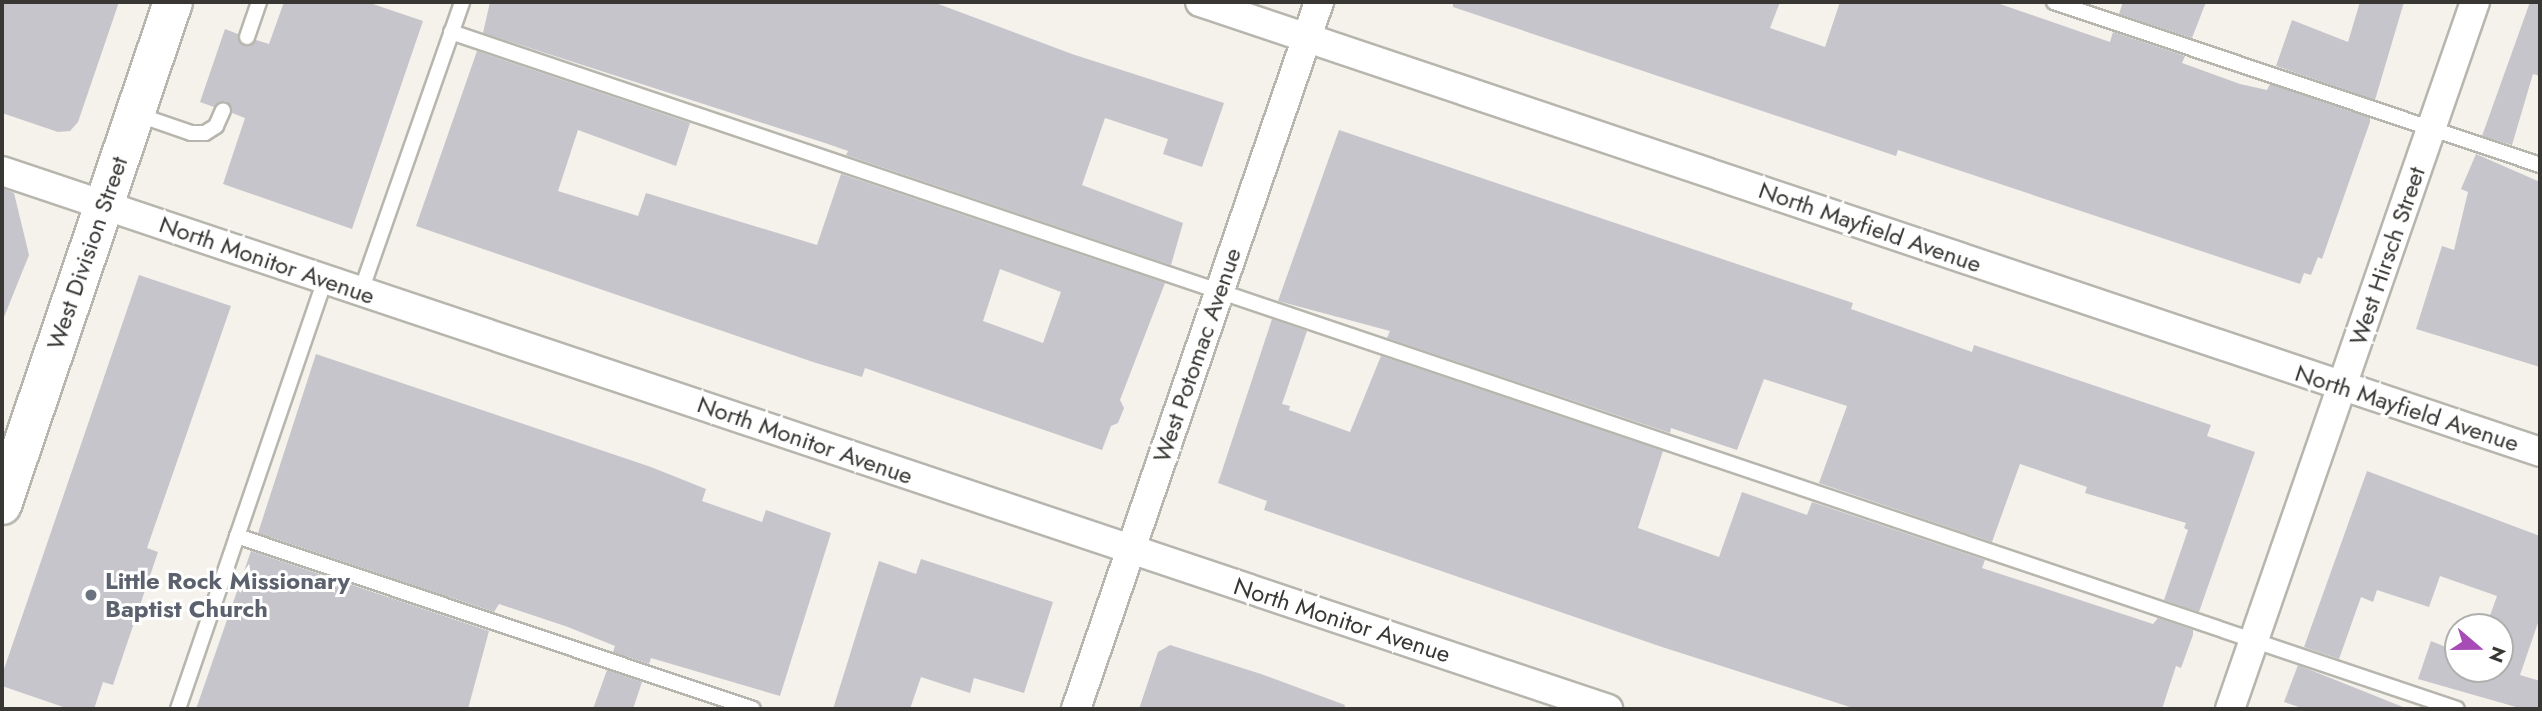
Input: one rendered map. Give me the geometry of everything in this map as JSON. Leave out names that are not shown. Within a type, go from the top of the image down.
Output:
[{"type":"main road","name":"West Division Street","points":[[2,505],[9,459],[104,205],[173,2]]},
{"type":"street","name":"North Mayfield Avenue","points":[[1200,2],[2540,452]]},
{"type":"street","name":"West Potomac Avenue","points":[[1076,709],[1319,2]]},
{"type":"street","name":"West Hirsch Street","points":[[2230,709],[2475,2]]},
{"type":"street","name":"North Monitor Avenue","points":[[2,171],[1608,709]]},
{"type":"lane","points":[[247,37],[259,2]]},
{"type":"lane","points":[[361,291],[462,2]]},
{"type":"lane","points":[[2053,2],[2540,165]]},
{"type":"lane","points":[[451,32],[2457,709]]},
{"type":"lane","points":[[135,113],[191,133],[205,133],[216,126],[223,110]]},
{"type":"lane","points":[[178,709],[325,279]]},
{"type":"lane","points":[[237,536],[753,709]]},
{"type":"building","points":[[2,2],[119,2],[78,122],[70,131],[58,132],[2,113]]},
{"type":"building","points":[[284,2],[367,2],[423,21],[352,229],[223,184],[245,118],[232,113],[226,101],[214,107],[200,102],[225,29],[238,34],[245,46],[256,40],[269,44]]},
{"type":"building","points":[[490,2],[933,2],[1072,54],[1224,103],[1202,167],[1163,154],[1168,139],[1105,118],[1082,185],[1183,223],[1171,265],[846,155],[848,151],[825,143],[483,33]]},
{"type":"building","points":[[1453,2],[1780,2],[1770,28],[1825,47],[1840,2],[1994,2],[2110,42],[2113,32],[2185,56],[2182,63],[2240,84],[2267,90],[2270,84],[2370,118],[2370,122],[2322,259],[2318,257],[2311,275],[2304,273],[2300,284],[1898,150],[1896,156],[1453,7]]},
{"type":"building","points":[[2123,2],[2206,2],[2192,38],[2119,14]]},
{"type":"building","points":[[2360,2],[2404,2],[2375,100],[2276,66],[2292,20],[2348,42]]},
{"type":"building","points":[[2530,2],[2540,2],[2540,76],[2533,74],[2512,145],[2482,136]]},
{"type":"building","points":[[477,51],[690,123],[676,166],[578,130],[558,191],[638,216],[646,193],[817,245],[841,174],[1165,283],[1120,400],[1124,408],[1118,423],[1111,426],[1102,450],[865,368],[862,377],[813,362],[416,226]],"holes":[[[1000,269],[1061,292],[1043,343],[983,321]]]},
{"type":"building","points":[[1339,130],[1853,303],[1851,309],[1972,352],[1974,345],[2211,425],[2207,436],[2255,452],[2199,612],[2164,600],[2188,530],[2184,528],[2186,523],[2085,493],[2087,487],[2020,464],[1992,542],[1819,483],[1847,406],[1764,379],[1737,450],[1671,428],[1670,433],[1387,338],[1390,331],[1278,301]]},
{"type":"building","points":[[2476,154],[2540,182],[2540,367],[2416,329],[2442,246],[2454,250],[2468,192],[2461,189]]},
{"type":"building","points":[[2,188],[14,193],[29,255],[2,322]]},
{"type":"building","points":[[139,275],[231,306],[147,548],[158,552],[113,685],[103,682],[94,709],[69,709],[2,686],[2,675]]},
{"type":"building","points":[[1272,319],[1307,331],[1282,404],[1290,406],[1289,410],[1350,432],[1381,356],[1663,451],[1638,528],[1719,557],[1742,492],[1807,515],[1812,502],[1985,560],[1982,568],[2153,624],[2158,618],[2193,630],[2193,635],[2181,668],[2176,666],[2162,709],[1856,709],[1662,647],[1264,510],[1267,501],[1218,483]]},
{"type":"building","points":[[316,354],[651,467],[706,489],[702,501],[762,522],[766,510],[831,533],[780,696],[651,658],[649,664],[613,652],[615,646],[568,627],[499,604],[494,612],[258,533]]},
{"type":"building","points":[[2367,471],[2540,536],[2540,617],[2520,675],[2540,681],[2540,709],[2523,709],[2418,679],[2431,641],[2444,646],[2444,683],[2514,683],[2514,613],[2491,613],[2497,596],[2440,576],[2429,607],[2377,590],[2373,602],[2361,597],[2339,659],[2304,647]]},
{"type":"building","points":[[251,551],[489,631],[468,709],[196,709]]},
{"type":"building","points":[[921,559],[1053,602],[1024,693],[974,678],[970,693],[921,677],[910,709],[833,709],[879,561],[916,574]]},
{"type":"building","points":[[1170,645],[1261,674],[1345,705],[1344,709],[1139,709],[1158,652]]},
{"type":"building","points":[[2298,665],[2403,707],[2305,709],[2284,702]]},
{"type":"building","points":[[607,670],[642,682],[633,709],[593,709]]},
{"type":"place","name":"Little Rock Missionary Baptist Church","points":[[91,595]]}]
